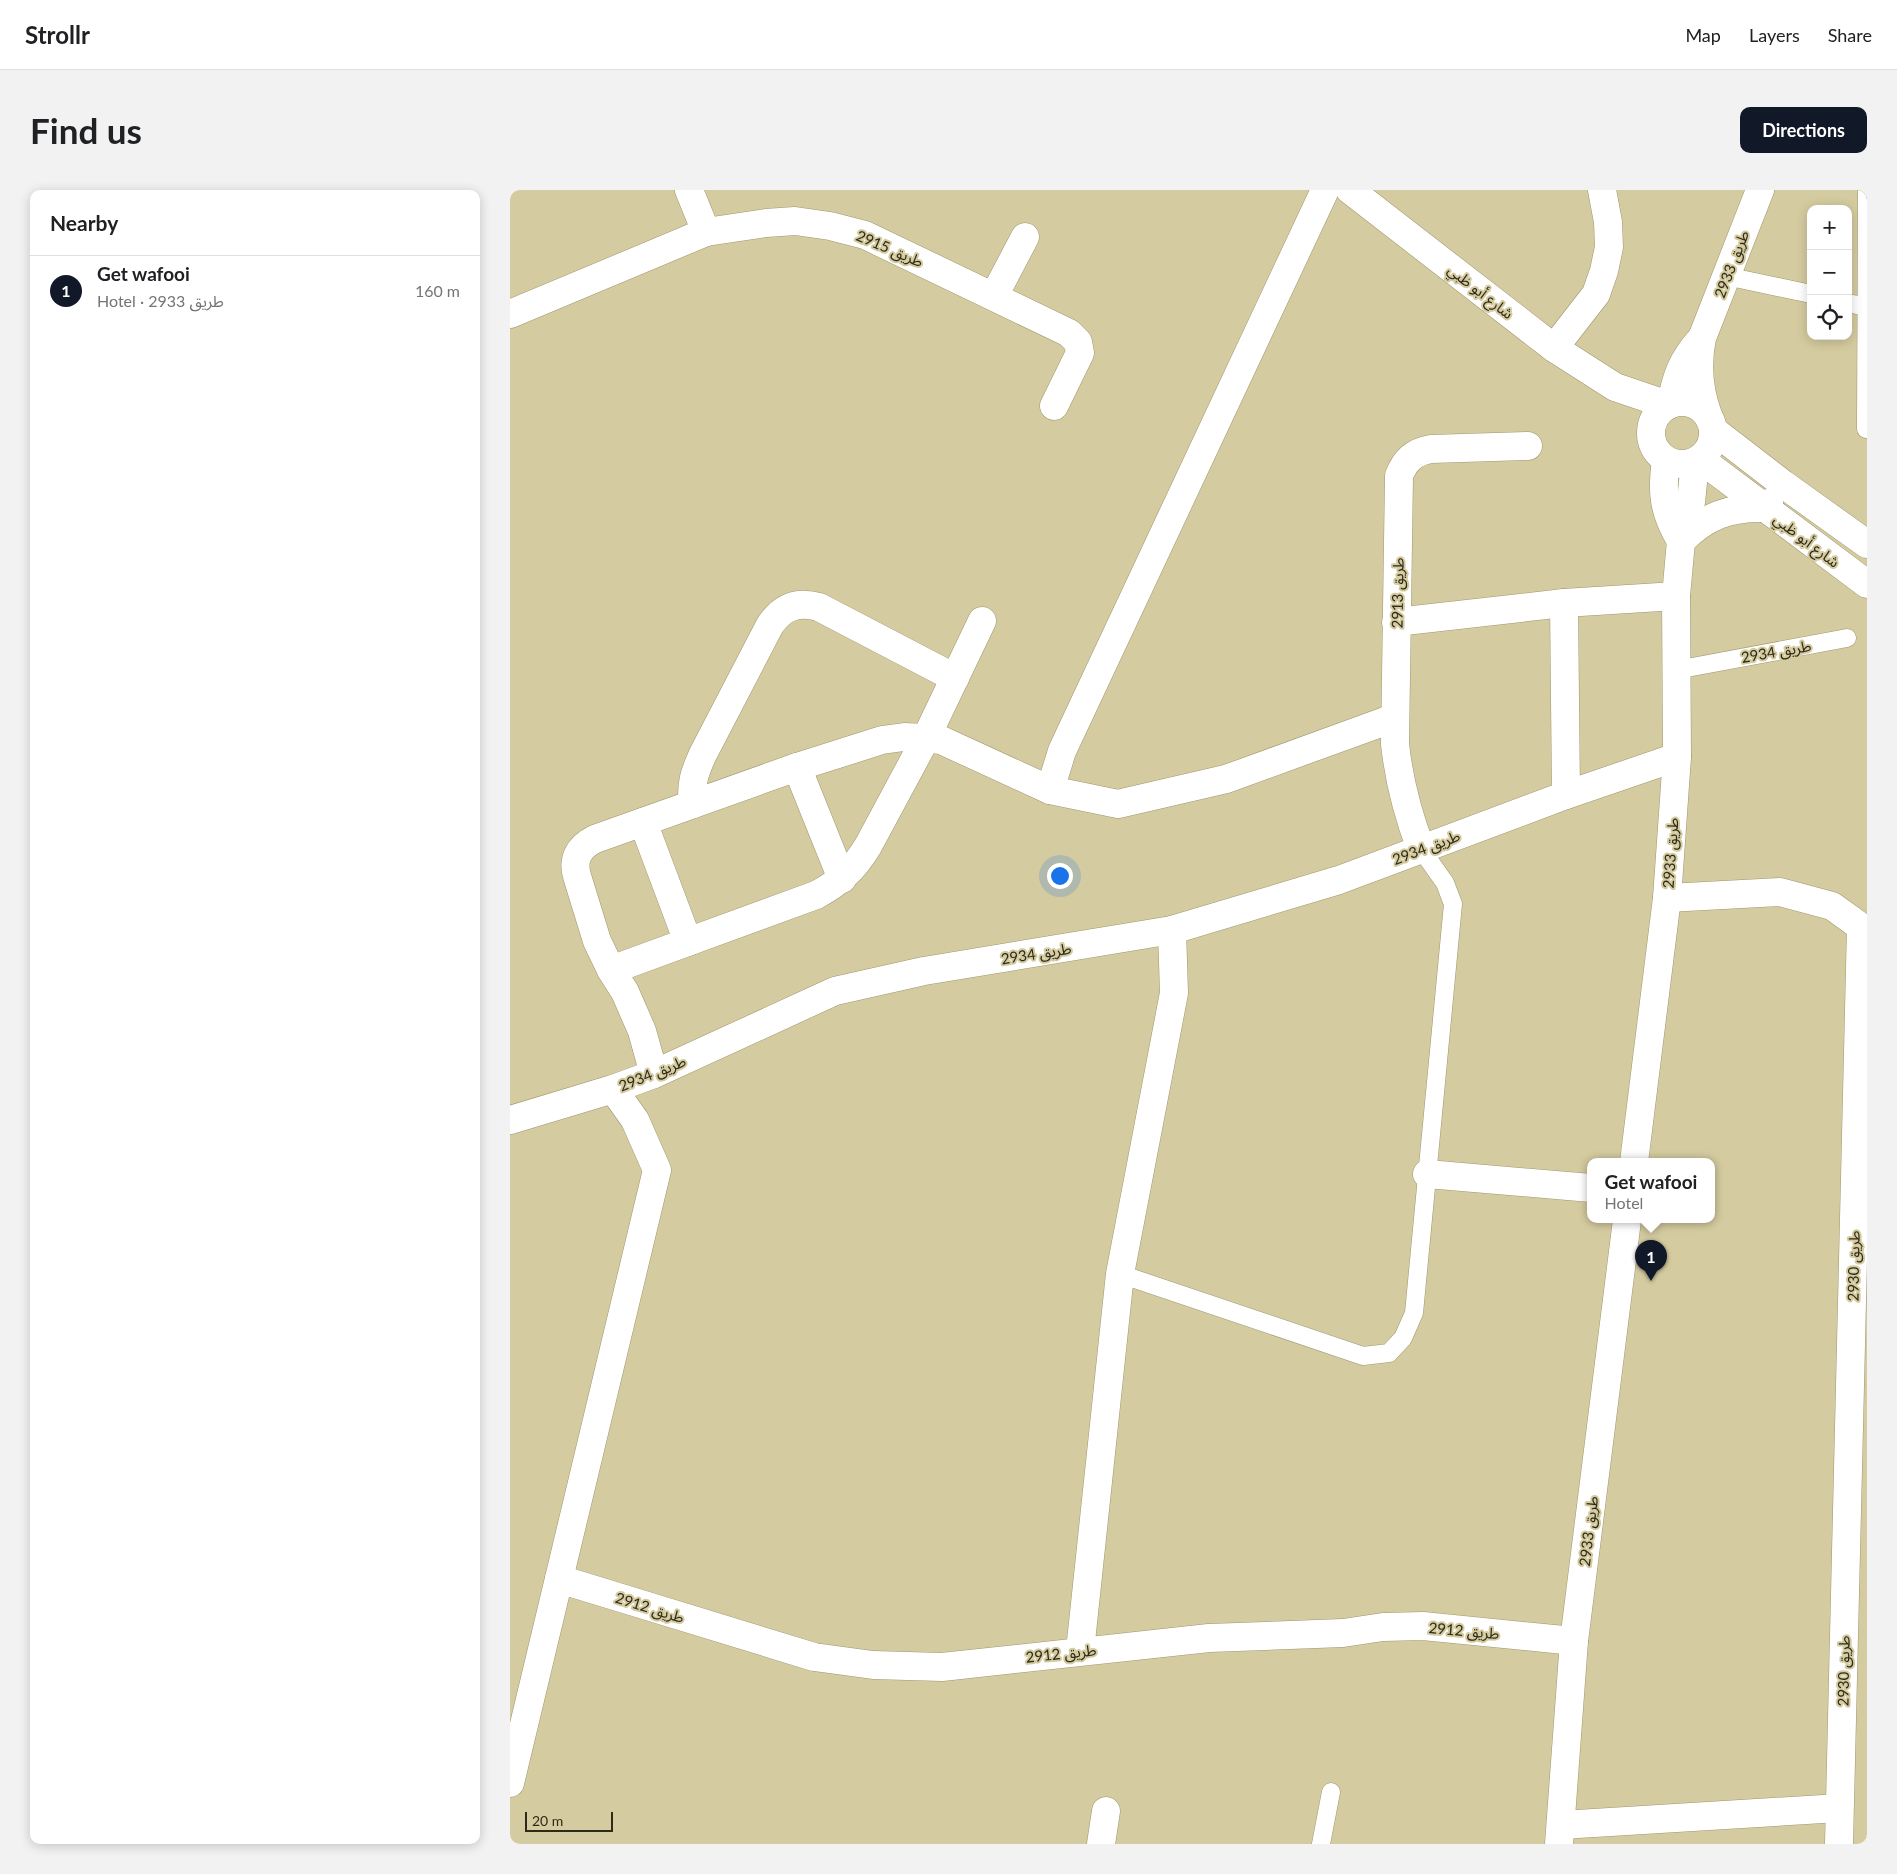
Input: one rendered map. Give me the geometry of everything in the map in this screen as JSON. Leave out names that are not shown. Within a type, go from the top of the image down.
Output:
[{"type":"street","points":[[689,190],[706,232]]},
{"type":"street","points":[[1050,790],[1062,751],[1325,190]]},
{"type":"street","name":"شارع أبو ظبي","points":[[1350,190],[1554,348],[1616,387],[1670,405]]},
{"type":"street","points":[[1554,348],[1596,294],[1604,271],[1609,247],[1608,222],[1602,190]]},
{"type":"street","name":"طريق 2933","points":[[1711,424],[1700,387],[1699,354],[1702,338],[1760,190]]},
{"type":"street","name":"طريق 2915","points":[[510,314],[706,232],[766,223],[795,221],[830,226],[865,235],[1069,333],[1078,342],[1080,353],[1054,406]]},
{"type":"street","points":[[994,296],[1025,237]]},
{"type":"street","name":"طريق 2933","points":[[1670,405],[1680,368],[1702,338]]},
{"type":"street","name":"شارع أبو ظبي","points":[[1616,387],[1651,432]]},
{"type":"street","points":[[1688,403],[1697,406],[1711,424],[1712,441],[1708,451],[1698,460],[1685,464],[1675,464],[1657,453],[1652,443],[1653,421],[1660,412],[1670,405],[1688,403]]},
{"type":"street","name":"شارع أبو ظبي","points":[[1711,424],[1783,484],[1867,544]]},
{"type":"street","name":"طريق 2913","points":[[1421,849],[1409,815],[1398,771],[1394,718],[1399,476],[1403,466],[1410,457],[1420,451],[1528,446]]},
{"type":"street","name":"طريق 2933","points":[[1666,460],[1663,481],[1664,502],[1670,522],[1680,542]]},
{"type":"street","name":"شارع أبو ظبي","points":[[1698,460],[1867,584]]},
{"type":"street","name":"طريق 2933","points":[[1634,1158],[1667,898],[1677,757],[1676,596],[1680,542],[1691,502],[1698,460]]},
{"type":"street","points":[[1680,542],[1694,528],[1710,518],[1727,511],[1765,508],[1783,484]]},
{"type":"street","points":[[1396,622],[1564,603],[1676,596]]},
{"type":"street","points":[[1564,603],[1566,795]]},
{"type":"street","points":[[694,804],[692,785],[703,754],[770,624],[783,610],[800,604],[819,607],[954,678]]},
{"type":"street","points":[[611,970],[816,895],[842,879],[860,859],[868,846],[926,738],[982,621]]},
{"type":"street","points":[[654,1074],[642,1031],[597,941],[575,868],[579,851],[595,839],[796,767],[882,740],[904,737],[941,740],[1050,790],[1118,804],[1226,779],[1394,718]]},
{"type":"street","name":"طريق 2934","points":[[510,1120],[613,1089],[654,1074],[836,991],[924,971],[1172,930],[1339,880],[1566,795],[1677,757]]},
{"type":"street","points":[[796,767],[842,879]]},
{"type":"street","points":[[644,822],[688,942]]},
{"type":"street","name":"طريق 2930","points":[[1667,898],[1780,892],[1832,906],[1861,927],[1839,1844]]},
{"type":"street","points":[[1080,1651],[1120,1274],[1174,993],[1172,930]]},
{"type":"street","points":[[510,1783],[657,1170],[635,1120],[613,1089]]},
{"type":"street","points":[[1427,1174],[1587,1188]]},
{"type":"street","name":"طريق 2933","points":[[1560,1835],[1574,1641],[1627,1223]]},
{"type":"street","name":"طريق 2912","points":[[559,1579],[814,1657],[873,1665],[942,1667],[1209,1638],[1343,1633],[1383,1627],[1423,1626],[1574,1641]]},
{"type":"street","points":[[1560,1835],[1839,1808]]},
{"type":"street","points":[[1101,1844],[1106,1811]]},
{"type":"lane","points":[[1866,190],[1866,429]]},
{"type":"lane","points":[[1726,276],[1807,293]]},
{"type":"lane","points":[[1852,303],[1866,306]]},
{"type":"lane","name":"طريق 2934","points":[[1676,670],[1847,638]]},
{"type":"lane","points":[[1120,1274],[1363,1356],[1388,1353],[1403,1338],[1414,1313],[1453,904],[1445,883],[1421,849]]},
{"type":"lane","points":[[1321,1844],[1331,1792]]},
{"type":"place","name":"Get wafooi","points":[[1651,1281]]}]
